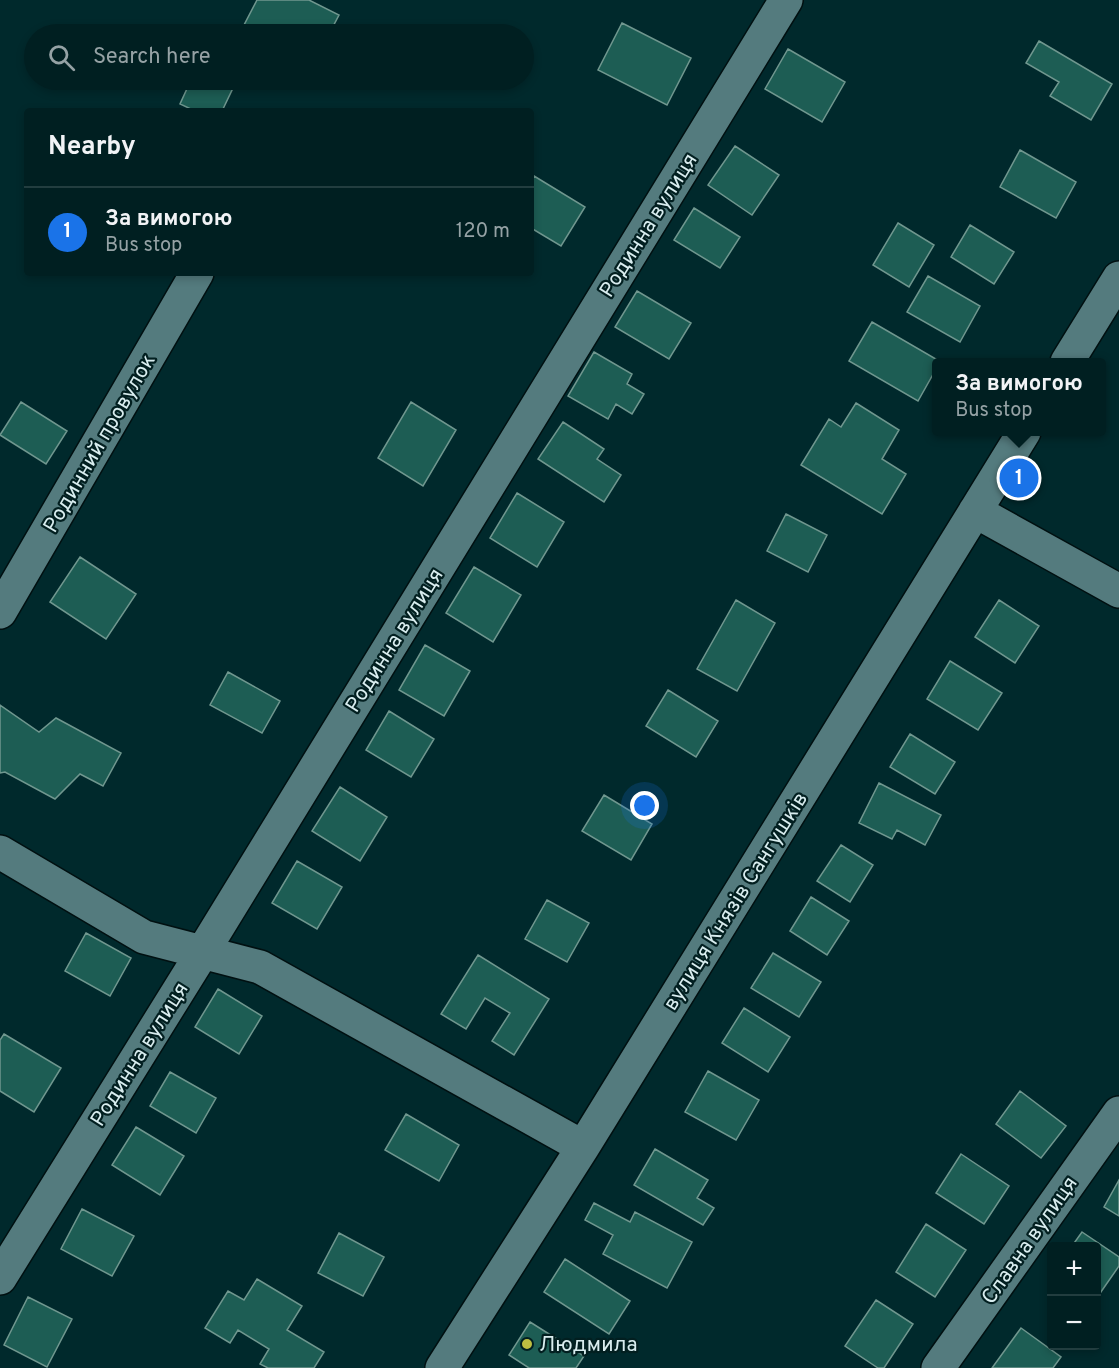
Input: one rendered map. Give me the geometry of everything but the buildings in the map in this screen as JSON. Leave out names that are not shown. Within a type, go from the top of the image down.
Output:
[{"type":"street","name":"Родинна вулиця","points":[[0,1278],[202,953],[786,0]]},
{"type":"street","name":"Родинний провулок","points":[[0,612],[195,276]]},
{"type":"street","points":[[1070,358],[1119,278]]},
{"type":"street","name":"вулиця Князів Сангушків","points":[[442,1368],[583,1148],[1022,436]]},
{"type":"street","points":[[975,511],[1119,591]]},
{"type":"street","points":[[0,852],[144,937],[260,967],[583,1148]]},
{"type":"street","name":"Славна вулиця","points":[[938,1368],[1119,1113]]},
{"type":"place","name":"За вимогою","points":[[1019,478]]},
{"type":"place","name":"Людмила","points":[[527,1344]]}]
